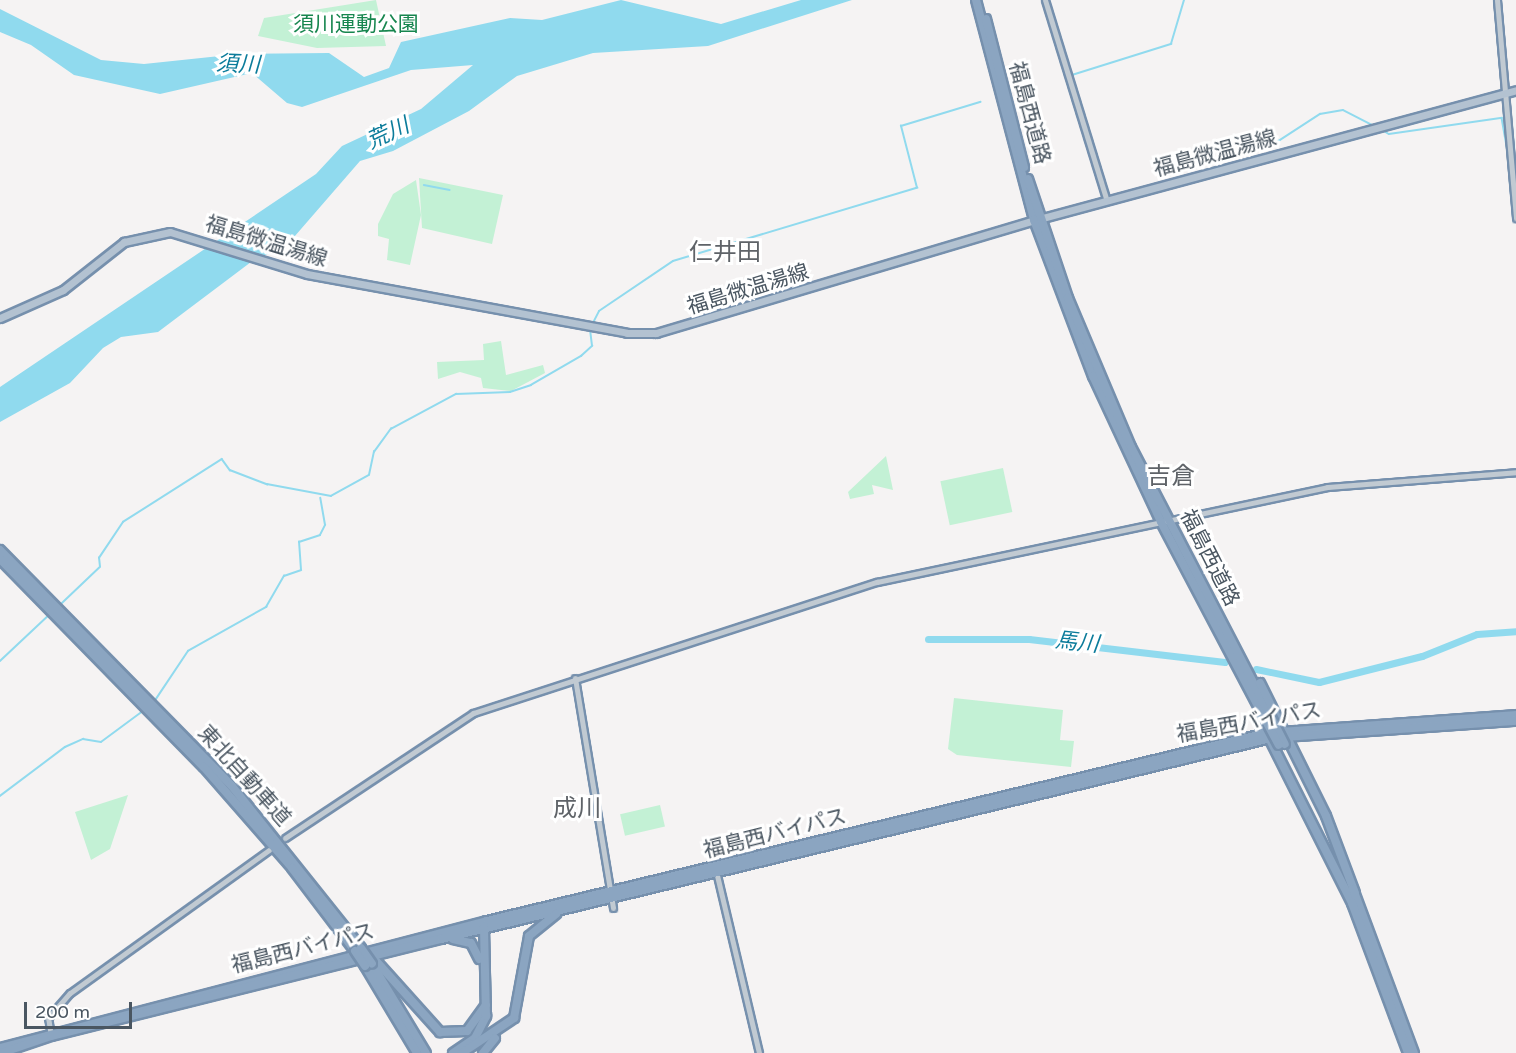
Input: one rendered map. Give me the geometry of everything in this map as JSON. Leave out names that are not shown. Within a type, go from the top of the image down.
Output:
[{"type":"highway","name":"福島西道路","points":[[976,0],[1037,219],[1093,376],[1165,521],[1269,720],[1284,739],[1355,894],[1414,1053]]},
{"type":"highway","name":"福島西道路","points":[[981,0],[989,42]]},
{"type":"highway","name":"福島西道路","points":[[1165,521],[1178,554],[1202,591]]},
{"type":"highway","name":"東北自動車道","points":[[0,550],[140,695],[317,888],[371,964],[426,1053]]},
{"type":"highway","name":"東北自動車道","points":[[0,559],[140,695]]},
{"type":"highway","points":[[1202,591],[1269,736],[1353,907]]},
{"type":"highway","points":[[1202,591],[1284,739]]},
{"type":"highway","name":"東北自動車道","points":[[152,708],[272,843],[360,949]]},
{"type":"highway","name":"福島西バイパス","points":[[1284,739],[1516,715]]},
{"type":"highway","name":"福島西バイパス","points":[[50,1033],[487,921],[609,896],[1269,736],[1284,739],[1516,721]]},
{"type":"highway","name":"福島西道路","points":[[1284,739],[1353,907],[1408,1053]]},
{"type":"highway","name":"福島西バイパス","points":[[50,1033],[481,930],[609,896]]},
{"type":"highway","points":[[529,936],[543,921],[572,907]]},
{"type":"highway","points":[[483,1053],[519,1005],[529,936],[522,919],[514,915]]},
{"type":"highway","points":[[453,1053],[478,1034],[486,1005],[481,930],[487,921]]},
{"type":"highway","points":[[441,939],[471,943],[482,966]]},
{"type":"highway","points":[[360,949],[371,964],[440,1032],[467,1031],[486,1005]]},
{"type":"highway","name":"東北自動車道","points":[[371,964],[416,1053]]},
{"type":"highway","points":[[462,1053],[500,1032]]},
{"type":"highway","points":[[0,1048],[50,1033]]},
{"type":"highway","points":[[1,1053],[50,1033]]},
{"type":"main road","name":"福島微温湯線","points":[[0,318],[63,290],[124,242],[178,234],[260,260],[344,282],[595,328],[665,332],[1037,219],[1516,90]]},
{"type":"street","points":[[1046,0],[1107,201]]},
{"type":"street","points":[[1497,0],[1516,218]]},
{"type":"street","points":[[285,838],[443,729],[492,706],[877,582],[1327,487],[1516,472]]},
{"type":"street","points":[[575,678],[609,896],[613,908]]},
{"type":"street","points":[[50,1033],[48,1018],[70,993],[269,850]]},
{"type":"street","points":[[716,870],[759,1053]]},
{"type":"green space","name":"須川運動公園","points":[[376,0],[386,46],[317,48],[258,36],[264,18]]},
{"type":"green space","points":[[419,178],[503,195],[492,244],[422,228]]},
{"type":"green space","points":[[416,180],[421,215],[410,265],[387,260],[389,239],[378,236],[378,224],[393,194]]},
{"type":"green space","points":[[501,341],[506,375],[543,365],[545,373],[511,391],[483,388],[481,378],[460,372],[438,379],[437,362],[484,360],[483,344]]},
{"type":"green space","points":[[886,456],[893,490],[872,485],[874,494],[850,499],[848,492]]},
{"type":"green space","points":[[1003,468],[1012,512],[950,525],[940,481]]},
{"type":"green space","points":[[954,698],[1063,710],[1060,740],[1074,741],[1071,767],[957,755],[948,749]]},
{"type":"green space","points":[[128,795],[110,849],[91,860],[75,812]]},
{"type":"green space","points":[[660,805],[665,826],[625,836],[620,814]]},
{"type":"water","points":[[621,0],[721,24],[801,0],[852,0],[708,46],[593,53],[517,76],[469,111],[393,151],[360,161],[288,244],[251,262],[158,332],[121,337],[103,348],[70,383],[0,422],[0,387],[316,174],[342,146],[421,109],[473,65],[411,70],[302,107],[287,103],[252,73],[160,94],[74,75],[31,45],[0,32],[0,9],[101,60],[144,64],[239,54],[329,53],[364,77],[389,68],[401,42],[510,18],[542,20]]},
{"type":"waterway","points":[[1072,75],[1171,44],[1184,0]]},
{"type":"waterway","points":[[593,323],[599,311],[673,261],[917,188],[901,126],[980,102]]},
{"type":"waterway","points":[[1274,144],[1320,114],[1343,110],[1374,126]]},
{"type":"waterway","points":[[1381,129],[1389,134],[1502,118],[1509,157]]},
{"type":"waterway","points":[[424,185],[450,190]]},
{"type":"waterway","points":[[62,603],[100,567],[99,558],[123,522],[222,459],[230,470],[267,484],[331,496],[369,475],[374,452],[391,429],[456,394],[510,392],[531,385],[581,356],[592,346],[590,330]]},
{"type":"waterway","points":[[154,702],[188,651],[266,607],[284,576],[301,570],[299,542],[320,535],[325,525],[320,498]]},
{"type":"waterway","points":[[0,661],[49,615]]},
{"type":"waterway","name":"馬川","points":[[1256,669],[1319,682],[1422,656],[1477,634],[1516,631]]},
{"type":"waterway","name":"馬川","points":[[928,639],[1029,639],[1225,662]]},
{"type":"waterway","points":[[0,796],[65,747],[83,739],[101,742],[143,711]]},
{"type":"district","name":"仁井田","points":[[725,253]]},
{"type":"district","name":"吉倉","points":[[1171,477]]},
{"type":"district","name":"成川","points":[[577,809]]},
{"type":"water label","name":"須川","points":[[238,65]]},
{"type":"water label","name":"荒川","points":[[388,134]]}]
